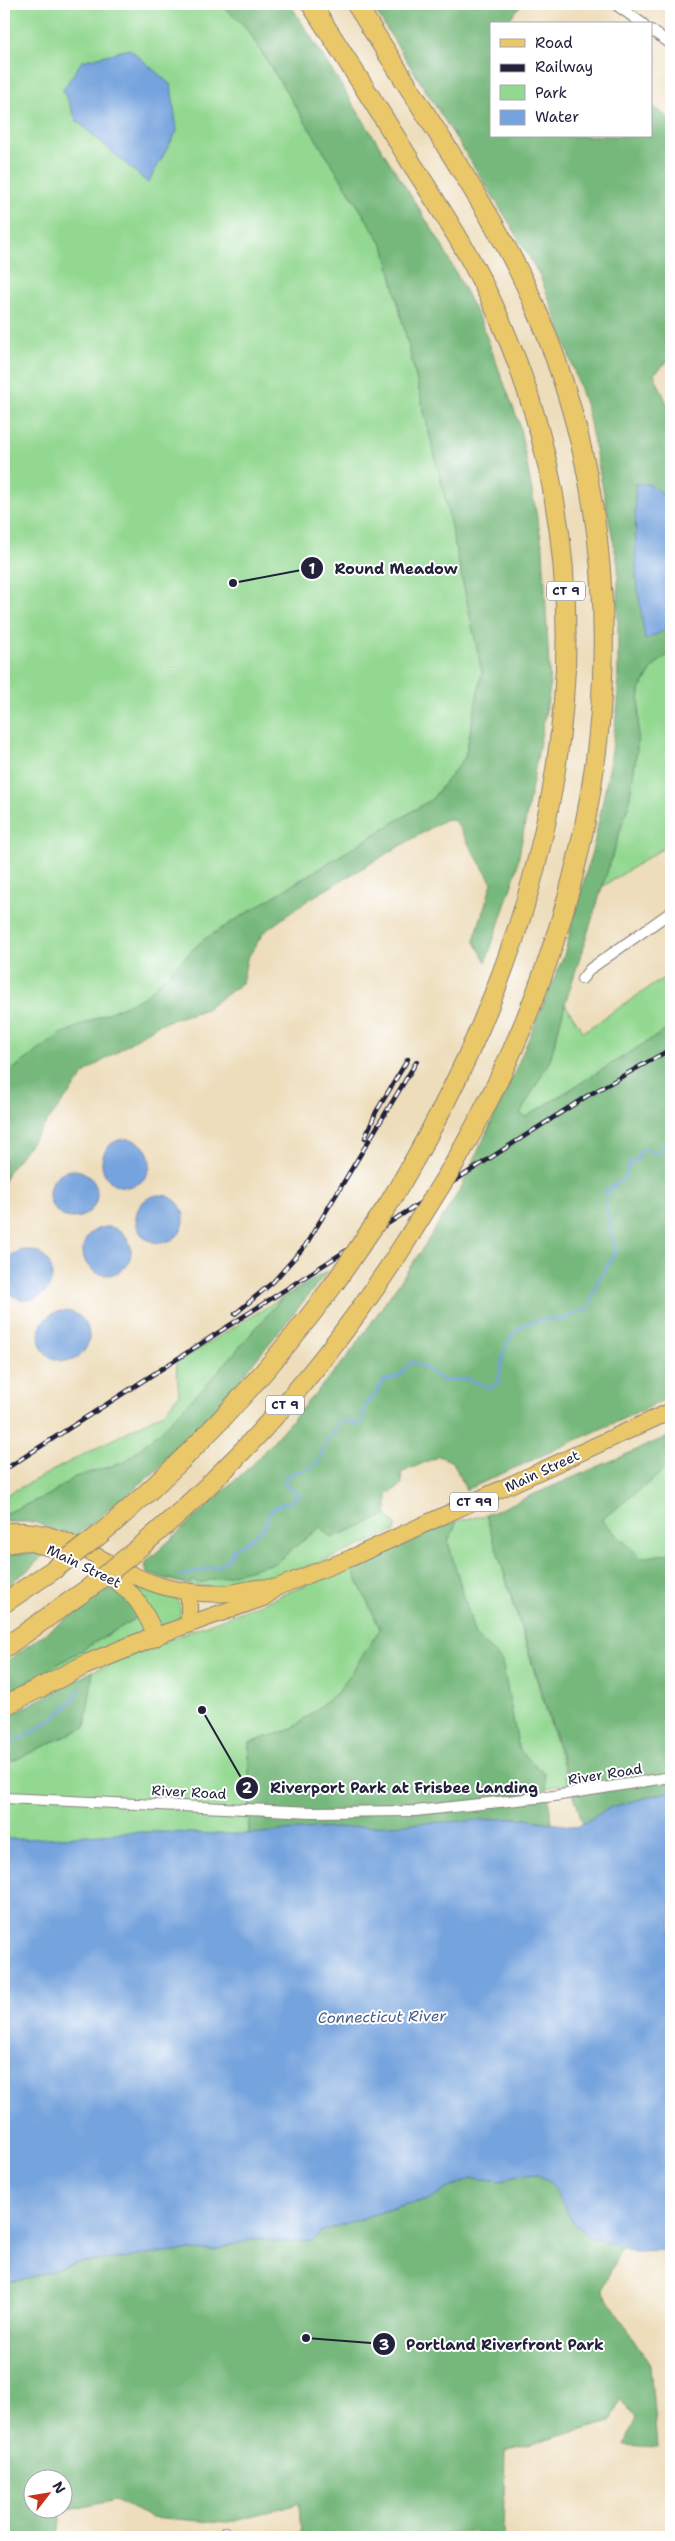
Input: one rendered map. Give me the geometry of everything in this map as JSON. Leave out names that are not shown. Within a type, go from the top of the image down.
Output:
[{"type":"highway","name":"CT 9","points":[[4,1603],[53,1570],[98,1536],[156,1485],[219,1422],[273,1361],[334,1284],[388,1205],[435,1121],[478,1032],[503,969],[531,880],[552,798],[561,743],[566,675],[566,598],[558,520],[546,457],[530,400],[501,322],[454,230],[311,4]]},
{"type":"highway","name":"CT 9","points":[[4,1648],[89,1588],[200,1495],[281,1409],[344,1332],[410,1235],[456,1161],[489,1099],[527,1012],[552,942],[577,855],[592,790],[602,712],[605,631],[602,575],[594,505],[580,440],[558,364],[535,305],[486,210],[356,4]]},
{"type":"highway","points":[[4,1706],[85,1665],[156,1636]]},
{"type":"main road","name":"Main Street","points":[[4,1545],[23,1542],[43,1545],[114,1578],[136,1597],[156,1636],[265,1597],[275,1588],[360,1554],[671,1411]]},
{"type":"main road","name":"Main Street","points":[[4,1532],[29,1531],[53,1536],[140,1578],[161,1586],[189,1592],[220,1593],[266,1587],[275,1588]]},
{"type":"main road","points":[[189,1592],[189,1624]]},
{"type":"street","points":[[616,4],[640,22]]},
{"type":"street","points":[[652,31],[671,44]]},
{"type":"street","points":[[582,979],[590,969],[671,912]]},
{"type":"street","name":"River Road","points":[[4,1798],[312,1812],[415,1811],[554,1796],[671,1777]]},
{"type":"green space","points":[[4,4],[220,4],[245,26],[385,249],[444,494],[482,672],[465,757],[432,799],[203,940],[144,997],[61,1034],[4,1076]]},
{"type":"green space","points":[[220,4],[290,4],[440,242],[481,322],[519,423],[543,549],[550,688],[516,872],[486,962],[474,940],[492,883],[455,821],[446,819],[308,900],[264,932],[247,959],[242,983],[206,1009],[159,1024],[87,1071],[8,1172],[4,1181],[4,1076],[61,1034],[144,997],[203,940],[432,799],[465,757],[482,672],[444,494],[385,249],[245,26]]},
{"type":"green space","points":[[371,4],[522,4],[507,22],[490,22],[490,138],[652,138],[652,107],[671,119],[671,358],[654,374],[671,413],[671,500],[664,493],[666,631],[671,627],[671,652],[654,666],[640,689],[637,749],[629,803],[565,1004],[550,1060],[520,1114],[526,1117],[671,1027],[671,1397],[466,1490],[453,1462],[439,1456],[401,1473],[402,1485],[387,1495],[387,1515],[331,1538],[320,1527],[275,1563],[200,1583],[191,1581],[189,1585],[147,1574],[145,1563],[253,1464],[348,1356],[417,1257],[460,1190],[512,1078],[564,955],[595,840],[610,765],[618,702],[618,565],[588,413],[560,328],[540,276],[509,222]]},
{"type":"green space","points":[[671,652],[671,843],[602,887],[629,803],[637,749],[640,689],[654,666]]},
{"type":"green space","points":[[671,973],[671,1027],[526,1117],[519,1115],[550,1060],[565,1004],[583,1032]]},
{"type":"green space","points":[[328,1271],[211,1415],[157,1470],[74,1538],[34,1522],[4,1522],[4,1514],[49,1495],[75,1477],[125,1462],[158,1433],[210,1381],[283,1297]]},
{"type":"green space","points":[[283,1297],[210,1381],[158,1433],[125,1462],[75,1477],[49,1495],[4,1514],[4,1496],[165,1412],[179,1394],[176,1363]]},
{"type":"green space","points":[[671,1435],[671,1455],[661,1473],[601,1520],[641,1558],[671,1553],[671,1791],[611,1807],[583,1824],[486,1515]]},
{"type":"green space","points":[[671,1455],[671,1553],[641,1558],[601,1520],[661,1473]]},
{"type":"green space","points":[[387,1515],[396,1525],[395,1531],[292,1572],[250,1583],[228,1586],[208,1587],[189,1585],[191,1581],[275,1563],[320,1527],[331,1538]]},
{"type":"green space","points":[[486,1515],[569,1784],[546,1788],[544,1773],[519,1751],[502,1662],[475,1635],[448,1542],[457,1521]]},
{"type":"green space","points":[[457,1521],[448,1542],[475,1635],[502,1661],[519,1750],[544,1773],[552,1823],[518,1818],[249,1836],[249,1743],[292,1729],[338,1692],[380,1629],[350,1565]]},
{"type":"green space","points":[[23,1553],[45,1554],[27,1571],[4,1587],[4,1555]]},
{"type":"green space","points":[[350,1565],[381,1629],[338,1692],[292,1729],[249,1743],[249,1836],[143,1832],[31,1840],[4,1839],[4,1765],[85,1727],[93,1671],[318,1580]]},
{"type":"green space","points":[[124,1576],[154,1586],[173,1597],[179,1604],[181,1612],[177,1621],[160,1626]]},
{"type":"green space","points":[[115,1584],[150,1633],[4,1696],[138,1617]]},
{"type":"green space","points":[[112,1586],[128,1598],[138,1617],[4,1696],[4,1663]]},
{"type":"green space","points":[[93,1671],[85,1727],[4,1765],[4,1718]]},
{"type":"green space","points":[[537,2174],[544,2177],[556,2189],[577,2226],[592,2237],[622,2247],[602,2289],[650,2365],[657,2447],[625,2445],[636,2418],[620,2398],[611,2422],[505,2451],[503,2537],[491,2537],[491,2532],[415,2534],[414,2537],[301,2537],[299,2503],[225,2523],[150,2517],[115,2500],[72,2510],[72,2468],[22,2468],[22,2518],[60,2518],[58,2537],[4,2537],[4,2282],[22,2280],[78,2263],[181,2251],[214,2250],[258,2238],[278,2242],[311,2241],[322,2231],[403,2205],[428,2200],[447,2188],[472,2178],[505,2180],[513,2176]]},
{"type":"water","points":[[130,49],[171,85],[177,131],[148,183],[77,121],[63,90],[82,61]]},
{"type":"water","points":[[635,484],[649,484],[671,500],[671,627],[645,640],[636,576]]},
{"type":"water","points":[[121,1139],[131,1139],[143,1146],[150,1158],[150,1168],[143,1180],[131,1187],[121,1187],[113,1183],[106,1176],[102,1168],[102,1158],[106,1150],[113,1143]]},
{"type":"water","points":[[68,1170],[78,1170],[90,1177],[97,1189],[97,1199],[90,1211],[78,1218],[68,1218],[60,1214],[53,1207],[49,1199],[49,1189],[53,1181],[60,1174]]},
{"type":"water","points":[[155,1195],[165,1195],[177,1202],[184,1214],[184,1224],[177,1236],[165,1243],[155,1243],[147,1239],[140,1232],[136,1224],[136,1214],[140,1206],[147,1199]]},
{"type":"water","points":[[102,1227],[112,1227],[124,1234],[131,1246],[131,1256],[124,1268],[112,1275],[102,1275],[94,1271],[87,1264],[83,1256],[83,1246],[87,1238],[94,1231]]},
{"type":"water","points":[[27,1250],[36,1252],[47,1261],[52,1275],[50,1284],[41,1295],[27,1300],[18,1298],[7,1289],[2,1275],[4,1266],[13,1255]]},
{"type":"water","points":[[64,1311],[73,1313],[84,1322],[89,1336],[87,1345],[78,1356],[64,1361],[55,1359],[44,1350],[39,1336],[41,1327],[50,1316]]},
{"type":"water","name":"Connecticut River","points":[[671,1791],[671,2250],[634,2251],[592,2238],[574,2224],[551,2183],[537,2174],[513,2176],[502,2181],[472,2178],[428,2200],[403,2205],[322,2231],[313,2241],[278,2242],[258,2238],[214,2250],[182,2251],[78,2263],[22,2280],[4,2282],[4,1839],[141,1832],[246,1834],[518,1818],[577,1827],[611,1807]]},
{"type":"waterway","points":[[181,1576],[220,1565],[230,1557],[234,1548],[248,1541],[265,1526],[269,1513],[276,1507],[292,1501],[299,1495],[287,1487],[284,1480],[292,1473],[306,1470],[318,1463],[325,1444],[340,1421],[350,1420],[356,1425],[361,1423],[368,1400],[373,1398],[384,1380],[398,1377],[411,1362],[421,1365],[443,1381],[466,1379],[492,1388],[499,1382],[503,1354],[510,1338],[516,1331],[532,1322],[563,1319],[588,1310],[598,1281],[616,1252],[606,1208],[606,1189],[613,1189],[612,1186],[626,1178],[626,1171],[630,1163],[637,1160],[639,1152],[647,1149],[658,1155],[671,1133]]},
{"type":"waterway","points":[[4,1746],[56,1716],[74,1699],[80,1690]]},
{"type":"railway","points":[[4,1470],[587,1096],[671,1049]]},
{"type":"railway","points":[[365,1138],[376,1112],[408,1059]]},
{"type":"railway","points":[[235,1314],[273,1282],[305,1246],[417,1061]]},
{"type":"place","name":"Round Meadow","points":[[233,583]]},
{"type":"place","name":"Riverport Park at Frisbee Landing","points":[[202,1710]]},
{"type":"place","name":"Portland Riverfront Park","points":[[306,2338]]}]
